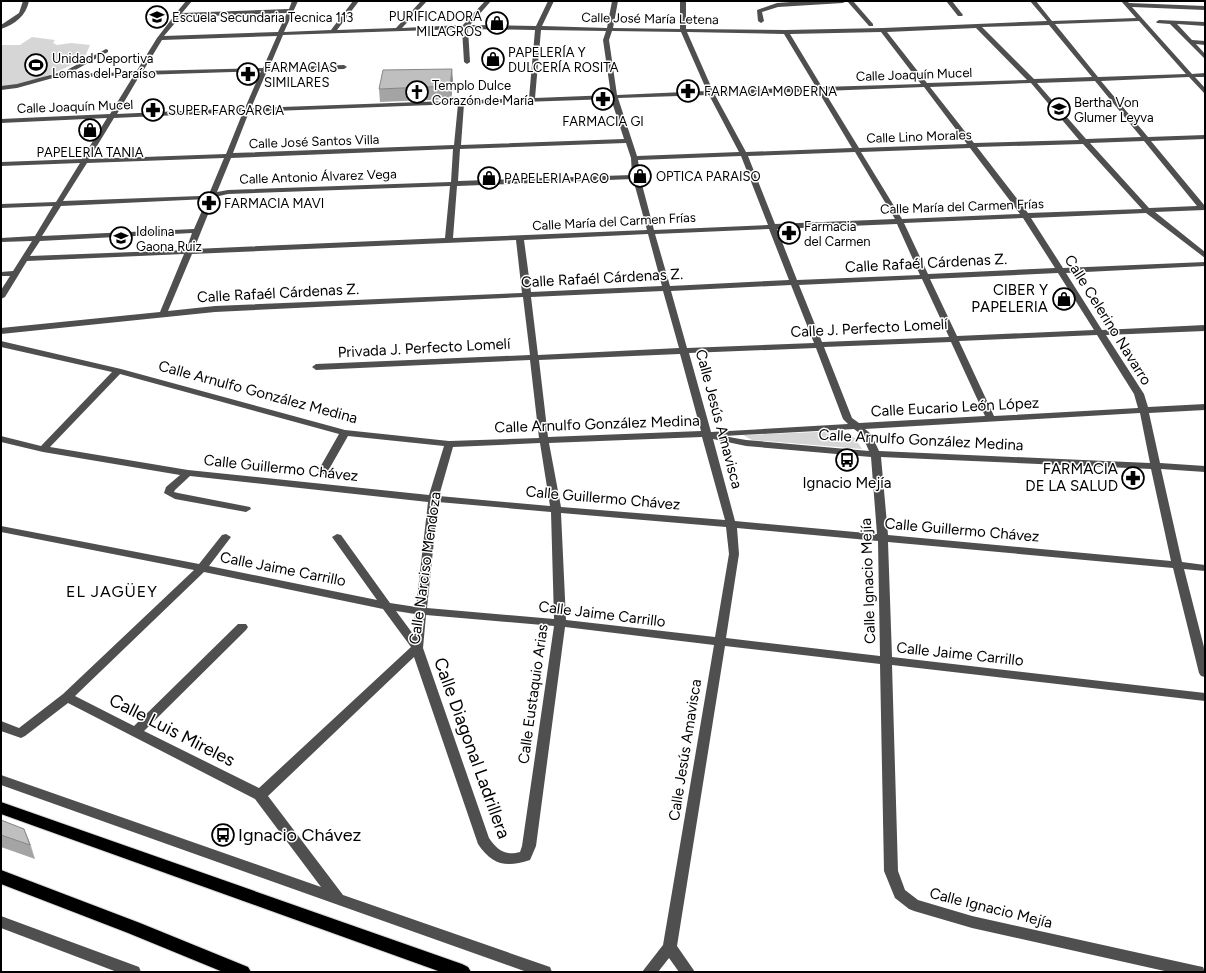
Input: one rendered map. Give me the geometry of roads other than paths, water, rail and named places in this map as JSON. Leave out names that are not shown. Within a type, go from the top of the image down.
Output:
[{"type":"highway","points":[[1,808],[462,972]]},
{"type":"highway","points":[[1,877],[134,928],[242,972]]},
{"type":"street","points":[[1,27],[21,16],[26,10],[26,1]]},
{"type":"street","points":[[1,297],[160,38],[176,15],[189,1]]},
{"type":"street","points":[[163,314],[247,110],[295,1]]},
{"type":"street","points":[[333,32],[356,1]]},
{"type":"street","points":[[397,30],[424,1]]},
{"type":"street","points":[[467,62],[465,28],[488,1]]},
{"type":"street","points":[[532,100],[538,28],[551,1]]},
{"type":"street","name":"Calle Jesús Amavisca","points":[[615,1],[610,29],[606,40],[614,96],[634,158],[636,177],[731,524],[734,554],[670,947]]},
{"type":"street","name":"Calle Ignacio Mejía","points":[[683,1],[683,29],[712,93],[744,155],[848,419],[866,434],[876,454],[883,538],[891,871],[900,894],[914,904],[972,922],[1198,972]]},
{"type":"street","points":[[760,21],[758,11],[777,5],[843,1]]},
{"type":"street","points":[[850,1],[871,25]]},
{"type":"street","points":[[949,1],[960,15]]},
{"type":"street","points":[[1033,1],[1204,208]]},
{"type":"street","points":[[1126,3],[1205,8]]},
{"type":"street","points":[[1126,3],[1205,92]]},
{"type":"street","points":[[176,15],[290,11]]},
{"type":"street","name":"Calle José María Letena","points":[[160,38],[465,28],[683,29],[786,32],[883,30],[1140,20]]},
{"type":"street","points":[[1159,22],[1205,24]]},
{"type":"street","points":[[1172,23],[1205,57]]},
{"type":"street","points":[[977,26],[1032,81],[1147,210],[1205,256]]},
{"type":"street","name":"Calle Celerino Navarro","points":[[883,30],[1025,215],[1139,394],[1177,565],[1205,673]]},
{"type":"street","points":[[786,32],[899,220],[991,419]]},
{"type":"street","points":[[1190,42],[1205,43]]},
{"type":"street","points":[[1,88],[17,86],[76,68],[106,51]]},
{"type":"street","points":[[53,76],[344,67]]},
{"type":"street","name":"Calle Joaquín Mucel","points":[[1,121],[247,110],[1205,75]]},
{"type":"street","points":[[449,240],[461,102]]},
{"type":"street","name":"Calle Lino Morales","points":[[634,158],[858,151],[1205,137]]},
{"type":"street","name":"Calle José Santos Villa","points":[[1,164],[628,141]]},
{"type":"street","name":"Calle Antonio Álvarez Vega","points":[[1,206],[200,198],[228,192],[636,177]]},
{"type":"street","name":"Calle María del Carmen Frías","points":[[24,258],[1204,208]]},
{"type":"street","points":[[1,240],[197,231]]},
{"type":"street","name":"Calle Eustaquio Arias","points":[[514,860],[525,856],[529,846],[560,623],[556,510],[544,440],[520,238]]},
{"type":"street","name":"Calle Rafaél Cárdenas Z.","points":[[1,331],[215,310],[1205,264]]},
{"type":"street","points":[[1,274],[16,273]]},
{"type":"street","name":"Calle J. Perfecto Lomelí","points":[[534,357],[1205,328]]},
{"type":"street","name":"Calle Arnulfo González Medina","points":[[1,344],[118,371],[345,433],[449,444],[706,434],[725,440],[746,443],[876,454],[1205,469]]},
{"type":"street","name":"Privada J. Perfecto Lomelí","points":[[316,367],[534,357]]},
{"type":"street","points":[[43,449],[118,371]]},
{"type":"street","name":"Calle Eucario León López","points":[[706,434],[859,427],[1205,407]]},
{"type":"street","points":[[323,471],[345,433]]},
{"type":"street","name":"Calle Guillermo Chávez","points":[[1,439],[43,449],[188,473],[433,499],[731,524],[1205,568]]},
{"type":"street","name":"Calle Narciso Mendoza","points":[[260,795],[417,648],[433,499],[449,444]]},
{"type":"street","points":[[188,473],[170,489],[169,493],[175,496],[246,509]]},
{"type":"street","name":"Calle Jaime Carrillo","points":[[1,529],[386,606],[421,611],[560,623],[1205,697]]},
{"type":"street","points":[[1,726],[21,733],[67,697],[202,568],[226,537]]},
{"type":"street","name":"Calle Diagonal Ladrillera","points":[[337,537],[417,648],[483,840],[490,852],[514,860]]},
{"type":"street","points":[[135,732],[242,627]]},
{"type":"street","name":"Calle Luis Mireles","points":[[67,697],[260,795]]},
{"type":"street","points":[[1,780],[545,972]]},
{"type":"street","points":[[260,795],[338,899]]},
{"type":"street","points":[[1,922],[125,970]]},
{"type":"street","points":[[649,972],[670,947],[688,972]]},
{"type":"place","name":"Escuela Secundaria Tecnica 113","points":[[157,17]]},
{"type":"place","name":"PURIFICADORA MILAGROS","points":[[497,23]]},
{"type":"place","name":"PAPELERÍA Y DULCERÍA ROSITA","points":[[493,59]]},
{"type":"place","name":"Unidad Deportiva Lomas del Paraíso","points":[[36,65]]},
{"type":"place","name":"FARMACIAS SIMILARES","points":[[248,74]]},
{"type":"place","name":"FARMACIA MODERNA","points":[[688,91]]},
{"type":"place","name":"Templo Dulce Corazón de María","points":[[417,92]]},
{"type":"place","name":"FARMACIA GI","points":[[603,99]]},
{"type":"place","name":"Bertha Von Glumer Leyva","points":[[1059,109]]},
{"type":"place","name":"SUPER FARGARCIA","points":[[153,110]]},
{"type":"place","name":"PAPELERIA TANIA","points":[[90,130]]},
{"type":"place","name":"OPTICA PARAISO","points":[[640,176]]},
{"type":"place","name":"PAPELERIA PACO","points":[[489,178]]},
{"type":"place","name":"FARMACIA MAVI","points":[[209,203]]},
{"type":"place","name":"Farmacia del Carmen","points":[[789,233]]},
{"type":"place","name":"Idolina Gaona Ruiz","points":[[121,238]]},
{"type":"place","name":"CIBER Y PAPELERIA","points":[[1064,299]]},
{"type":"place","name":"Ignacio Mejía","points":[[847,460]]},
{"type":"place","name":"FARMACIA DE LA SALUD","points":[[1133,478]]},
{"type":"place","name":"Ignacio Chávez","points":[[223,835]]},
{"type":"district","name":"EL JAGÜEY","points":[[112,591]]}]
